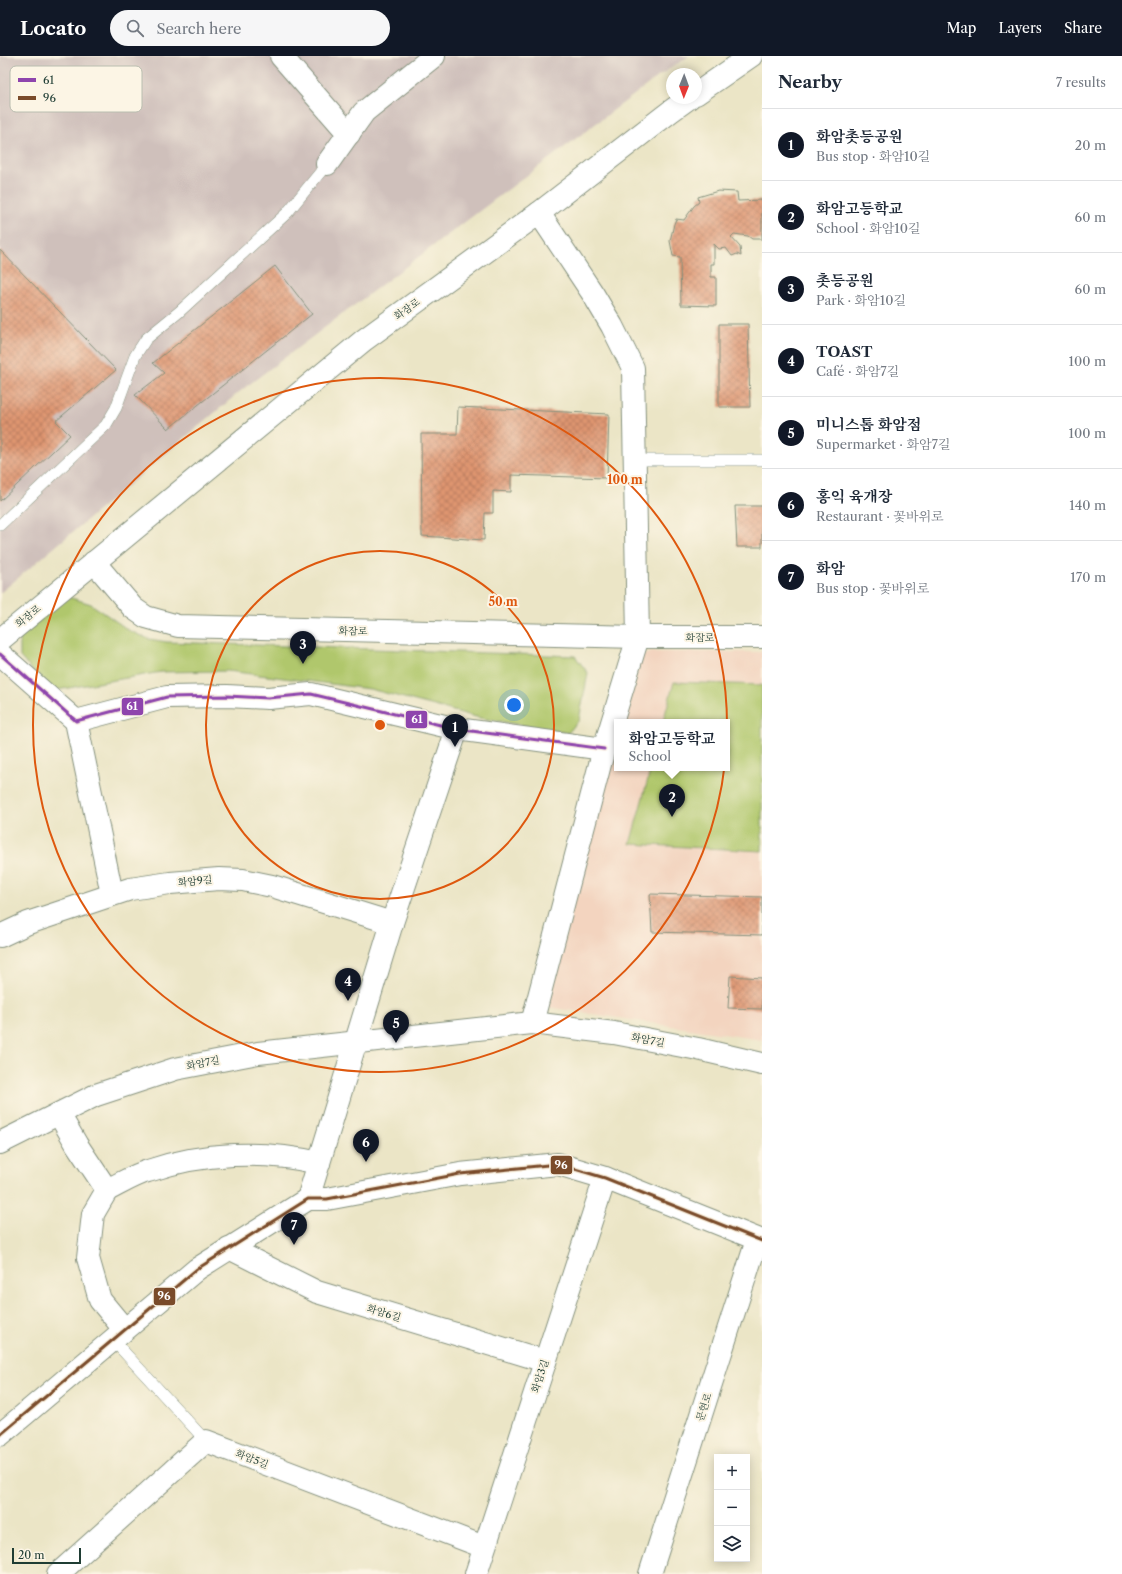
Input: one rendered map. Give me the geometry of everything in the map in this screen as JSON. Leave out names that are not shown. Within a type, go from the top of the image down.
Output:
[{"type":"street","points":[[281,56],[349,134]]},
{"type":"street","points":[[327,164],[364,112],[434,56]]},
{"type":"street","points":[[702,90],[751,56]]},
{"type":"street","name":"화잠로","points":[[0,640],[364,340],[538,213],[681,104]]},
{"type":"street","points":[[532,1023],[604,749],[638,637],[634,368],[593,294],[538,213]]},
{"type":"street","name":"화잠로","points":[[94,562],[132,608],[146,617],[178,626],[638,637],[762,637]]},
{"type":"street","points":[[0,654],[76,721],[112,894]]},
{"type":"street","points":[[76,721],[166,697],[227,696],[268,698],[311,694],[457,729],[604,749]]},
{"type":"street","points":[[308,1199],[392,923],[457,729]]},
{"type":"street","name":"화암9길","points":[[0,936],[28,923],[130,889],[219,878],[243,880],[272,886],[392,923]]},
{"type":"street","name":"화암7길","points":[[0,1143],[96,1095],[175,1069],[258,1053],[532,1023],[614,1033],[698,1049],[762,1064]]},
{"type":"street","points":[[59,1114],[76,1145],[107,1190]]},
{"type":"street","points":[[119,1334],[100,1300],[88,1258],[93,1214],[107,1190],[147,1171],[192,1159],[239,1153],[302,1159],[319,1163]]},
{"type":"street","points":[[0,1435],[197,1269],[308,1199],[327,1198],[460,1174],[558,1164],[606,1178],[760,1240]]},
{"type":"street","name":"화암3길","points":[[476,1574],[606,1178]]},
{"type":"street","name":"문현로","points":[[650,1574],[760,1240]]},
{"type":"street","name":"화암6길","points":[[229,1248],[317,1292],[545,1361]]},
{"type":"street","points":[[58,1574],[206,1441]]},
{"type":"street","name":"화암5길","points":[[206,1441],[484,1548]]},
{"type":"lane","points":[[0,525],[106,425],[116,408],[135,356],[146,339],[179,312],[287,213],[327,164]]},
{"type":"lane","points":[[635,460],[762,460]]},
{"type":"lane","points":[[119,1334],[206,1441]]},
{"type":"shaded area","points":[[0,56],[689,56],[671,68],[666,68],[666,71],[243,389],[0,593]]},
{"type":"shaded area","points":[[651,652],[762,652],[762,1040],[547,1007],[535,991],[535,981],[623,669],[628,662],[637,656]]},
{"type":"green space","points":[[68,597],[91,604],[130,631],[149,639],[167,642],[575,656],[588,673],[579,720],[568,733],[480,718],[370,689],[228,671],[161,672],[51,691],[20,657],[20,636]]},
{"type":"green space","points":[[674,682],[762,685],[762,851],[630,844],[650,771],[730,771],[730,719],[664,719]]},
{"type":"building","points":[[718,191],[737,192],[738,201],[762,200],[762,239],[752,239],[748,236],[734,234],[731,237],[740,247],[741,256],[737,254],[732,256],[726,248],[719,249],[714,244],[714,264],[711,264],[711,277],[716,277],[716,306],[681,305],[680,257],[673,256],[670,241],[674,224],[676,219],[684,220],[694,206],[699,202],[698,197]]},
{"type":"building","points":[[0,250],[116,370],[56,421],[70,435],[0,501]]},
{"type":"building","points":[[275,266],[312,314],[168,429],[135,395],[164,373],[153,363]]},
{"type":"building","points":[[719,324],[748,324],[750,407],[719,407]]},
{"type":"building","points":[[458,407],[609,414],[607,478],[511,475],[511,492],[493,491],[493,513],[485,513],[484,540],[422,536],[421,434],[457,434]]},
{"type":"building","points":[[735,506],[762,506],[762,547],[737,547]]},
{"type":"building","points":[[650,894],[762,897],[762,935],[652,932]]},
{"type":"building","points":[[730,976],[762,978],[762,1009],[728,1008]]},
{"type":"transit line","name":"61","points":[[0,654],[76,721],[167,697],[227,696],[268,698],[311,694],[457,729],[604,749]]},
{"type":"transit line","name":"96","points":[[0,1435],[197,1269],[308,1199],[327,1199],[460,1174],[558,1164],[605,1178],[762,1241]]},
{"type":"place","name":"촛등공원","points":[[303,664]]},
{"type":"place","name":"화암촛등공원","points":[[455,747]]},
{"type":"place","name":"화암고등학교","points":[[672,817]]},
{"type":"place","name":"TOAST","points":[[348,1001]]},
{"type":"place","name":"미니스톱 화암점","points":[[396,1043]]},
{"type":"place","name":"홍익 육개장","points":[[366,1162]]},
{"type":"place","name":"화암","points":[[294,1245]]}]
